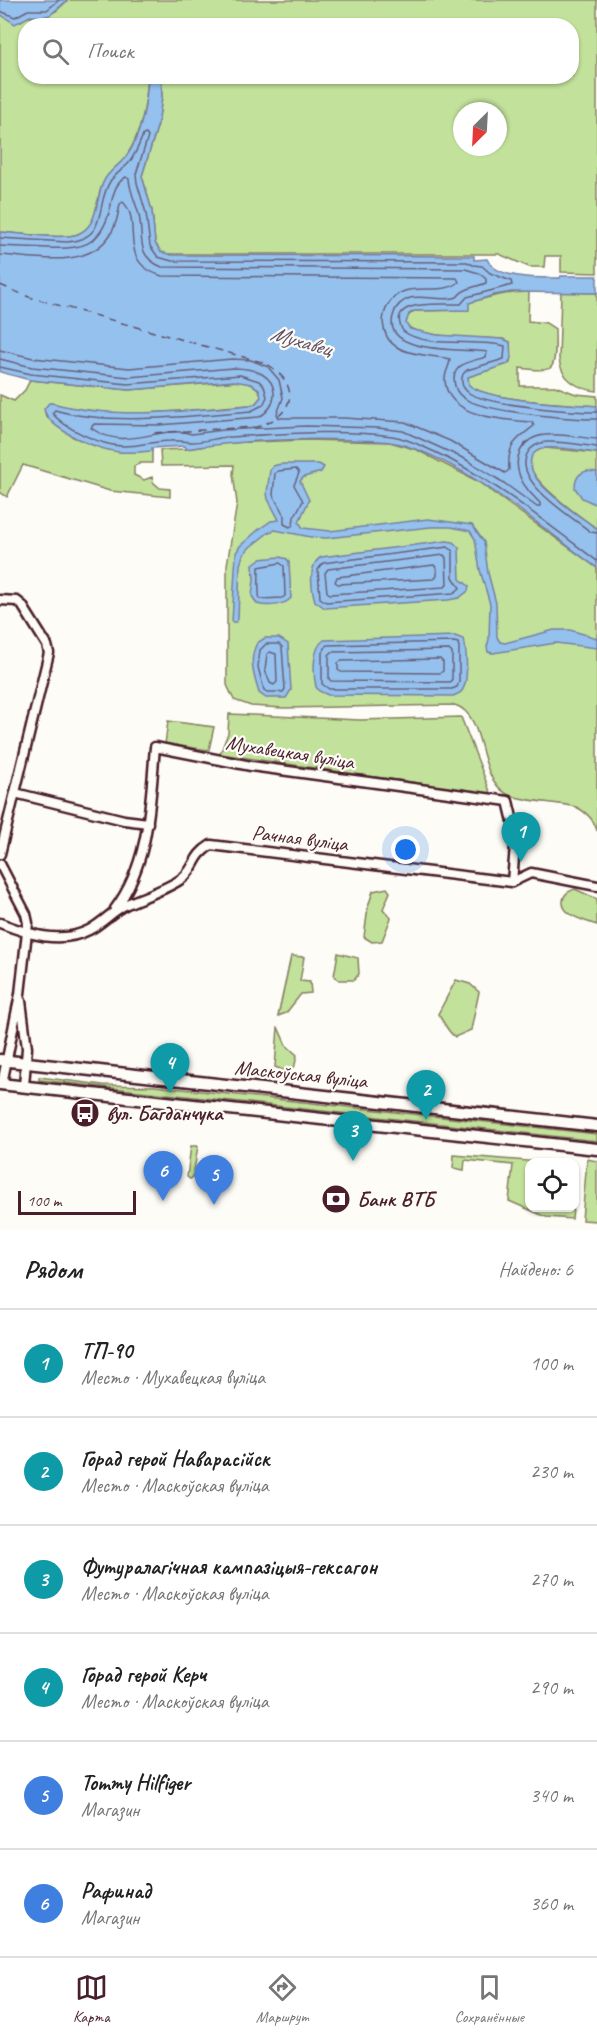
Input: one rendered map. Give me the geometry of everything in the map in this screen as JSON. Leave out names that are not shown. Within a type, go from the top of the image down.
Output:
[{"type":"main road","name":"Маскоўская вуліца","points":[[3,1061],[597,1126]]},
{"type":"main road","name":"Маскоўская вуліца","points":[[1,1084],[597,1149]]},
{"type":"street","points":[[0,600],[22,605],[47,645],[49,653],[0,854]]},
{"type":"street","name":"Мухавецкая вуліца","points":[[115,910],[135,876],[148,823],[155,747],[251,766],[508,801],[516,834],[512,882]]},
{"type":"street","points":[[15,793],[123,820],[148,823]]},
{"type":"street","name":"Рачная вуліца","points":[[0,923],[27,933],[57,938],[72,936],[91,929],[115,910],[184,877],[200,852],[211,845],[512,882],[531,873],[597,886]]},
{"type":"street","points":[[0,864],[26,914],[27,933],[20,994],[3,1061],[1,1084]]},
{"type":"street","points":[[20,994],[27,1048],[24,1086]]},
{"type":"green space","points":[[68,0],[597,0],[597,273],[561,272],[561,256],[545,256],[544,267],[529,267],[499,254],[166,254],[161,252],[155,243],[152,211],[142,176],[158,124],[161,84],[579,84],[579,18],[26,17],[41,17],[56,11]]},
{"type":"green space","points":[[0,14],[18,21],[18,84],[147,84],[140,127],[124,159],[103,183],[90,225],[85,230],[71,236],[0,232]]},
{"type":"green space","points":[[529,292],[528,321],[546,323],[555,329],[555,356],[550,368],[536,370],[520,368],[520,386],[555,386],[576,394],[597,396],[597,406],[530,401],[493,395],[479,390],[469,385],[468,377],[508,364],[510,362],[510,342],[503,339],[424,333],[406,325],[407,317],[414,311],[468,310],[468,303],[506,294]]},
{"type":"green space","points":[[561,292],[597,293],[597,391],[583,388],[572,382],[560,366]]},
{"type":"green space","points":[[30,380],[129,390],[240,381],[257,388],[261,397],[255,404],[250,405],[150,413],[100,412],[52,403],[45,413],[46,416],[73,437],[102,448],[121,452],[152,451],[152,463],[141,463],[134,466],[134,475],[144,480],[152,477],[153,482],[160,488],[170,489],[170,497],[110,491],[23,465],[7,497],[0,492],[0,395],[14,401],[25,390]]},
{"type":"green space","points":[[306,440],[390,442],[417,450],[477,481],[597,568],[597,831],[589,816],[576,807],[507,794],[490,774],[473,721],[465,711],[455,705],[283,708],[251,706],[234,700],[227,685],[227,565],[237,503],[234,465],[161,466],[160,450],[186,449],[224,443]]},
{"type":"green space","points":[[545,448],[597,453],[597,529],[562,502],[535,476],[530,464],[532,455]]},
{"type":"green space","points":[[229,714],[360,720],[461,717],[491,794],[220,754],[228,733]]},
{"type":"green space","points":[[168,721],[214,727],[209,750],[165,744]]},
{"type":"green space","points":[[387,888],[390,892],[383,909],[391,918],[382,941],[372,942],[364,937],[368,907],[373,891]]},
{"type":"green space","points":[[575,889],[597,899],[597,925],[568,913],[563,903],[565,895]]},
{"type":"green space","points":[[338,953],[358,958],[359,974],[354,980],[339,980],[334,976]]},
{"type":"green space","points":[[291,956],[304,957],[300,981],[310,982],[311,993],[301,994],[286,1013],[278,1016]]},
{"type":"green space","points":[[456,980],[470,984],[479,992],[471,1030],[455,1037],[438,1014]]},
{"type":"green space","points":[[278,1027],[286,1045],[297,1055],[295,1065],[288,1072],[275,1067]]},
{"type":"green space","points":[[39,1077],[103,1085],[154,1086],[597,1134],[597,1141],[39,1080]]},
{"type":"green space","points":[[191,1146],[198,1146],[193,1177],[190,1179],[187,1177]]},
{"type":"green space","points":[[454,1155],[525,1161],[525,1208],[509,1201],[513,1165],[465,1160],[464,1170],[453,1168]]},
{"type":"green space","points":[[587,1159],[597,1161],[597,1221],[582,1220]]},
{"type":"green space","points":[[534,1212],[573,1212],[572,1219],[546,1217]]},
{"type":"water","points":[[0,0],[68,0],[50,15],[18,18],[18,22],[15,24],[0,14]]},
{"type":"water","name":"Мухавец","points":[[147,84],[161,84],[158,124],[142,176],[152,211],[155,243],[161,252],[172,255],[474,256],[474,260],[487,259],[500,271],[531,278],[597,276],[597,293],[512,292],[469,303],[469,310],[414,311],[409,314],[406,323],[410,329],[437,335],[503,339],[510,342],[511,358],[508,364],[468,377],[469,385],[479,390],[493,395],[530,401],[597,406],[597,453],[565,448],[540,449],[531,459],[531,468],[545,488],[597,529],[597,568],[477,481],[426,453],[400,444],[334,439],[291,440],[119,452],[76,438],[55,424],[44,409],[52,403],[100,411],[150,413],[250,405],[255,404],[261,397],[259,389],[251,384],[234,381],[129,390],[30,380],[0,372],[0,232],[71,236],[85,230],[93,219],[105,179],[124,159],[135,142]]},
{"type":"water","points":[[319,464],[324,467],[321,472],[304,477],[300,481],[309,500],[299,522],[303,528],[330,531],[428,519],[472,525],[484,542],[488,573],[496,603],[497,637],[500,642],[505,643],[554,630],[570,630],[597,638],[597,648],[556,643],[488,652],[490,604],[480,570],[475,539],[470,531],[451,527],[326,538],[275,530],[268,533],[243,555],[240,565],[238,619],[232,622],[236,553],[240,546],[258,530],[271,521],[279,520],[267,493],[270,470],[273,466]]},
{"type":"water","points":[[587,471],[597,472],[597,505],[582,498],[575,488],[578,477]]},
{"type":"water","points":[[453,542],[459,548],[460,579],[469,586],[468,591],[459,598],[325,608],[315,601],[312,571],[321,557]]},
{"type":"water","points":[[280,557],[289,562],[291,598],[275,605],[257,604],[252,596],[253,564],[260,559]]},
{"type":"water","points":[[455,636],[463,639],[466,670],[463,689],[453,696],[328,695],[316,687],[315,655],[324,640]]},
{"type":"water","points":[[265,638],[279,638],[288,644],[291,690],[286,698],[266,698],[259,693],[253,668],[253,656],[257,643]]},
{"type":"ferry route","points":[[0,285],[29,297],[265,363],[277,371],[285,380],[289,390],[286,407],[279,415],[256,427],[150,433]]},
{"type":"place","name":"ТП-90","points":[[521,862]]},
{"type":"place","name":"Горад герой Керч","points":[[170,1093]]},
{"type":"place","name":"вул. Багданчука","points":[[85,1113]]},
{"type":"place","name":"Горад герой Наварасійск","points":[[426,1120]]},
{"type":"place","name":"Футуралагічная кампазіцыя-гексагон","points":[[353,1161]]},
{"type":"place","name":"Банк ВТБ","points":[[336,1199]]},
{"type":"place","name":"Рафинад","points":[[163,1201]]},
{"type":"place","name":"Tommy Hilfiger","points":[[214,1205]]}]
